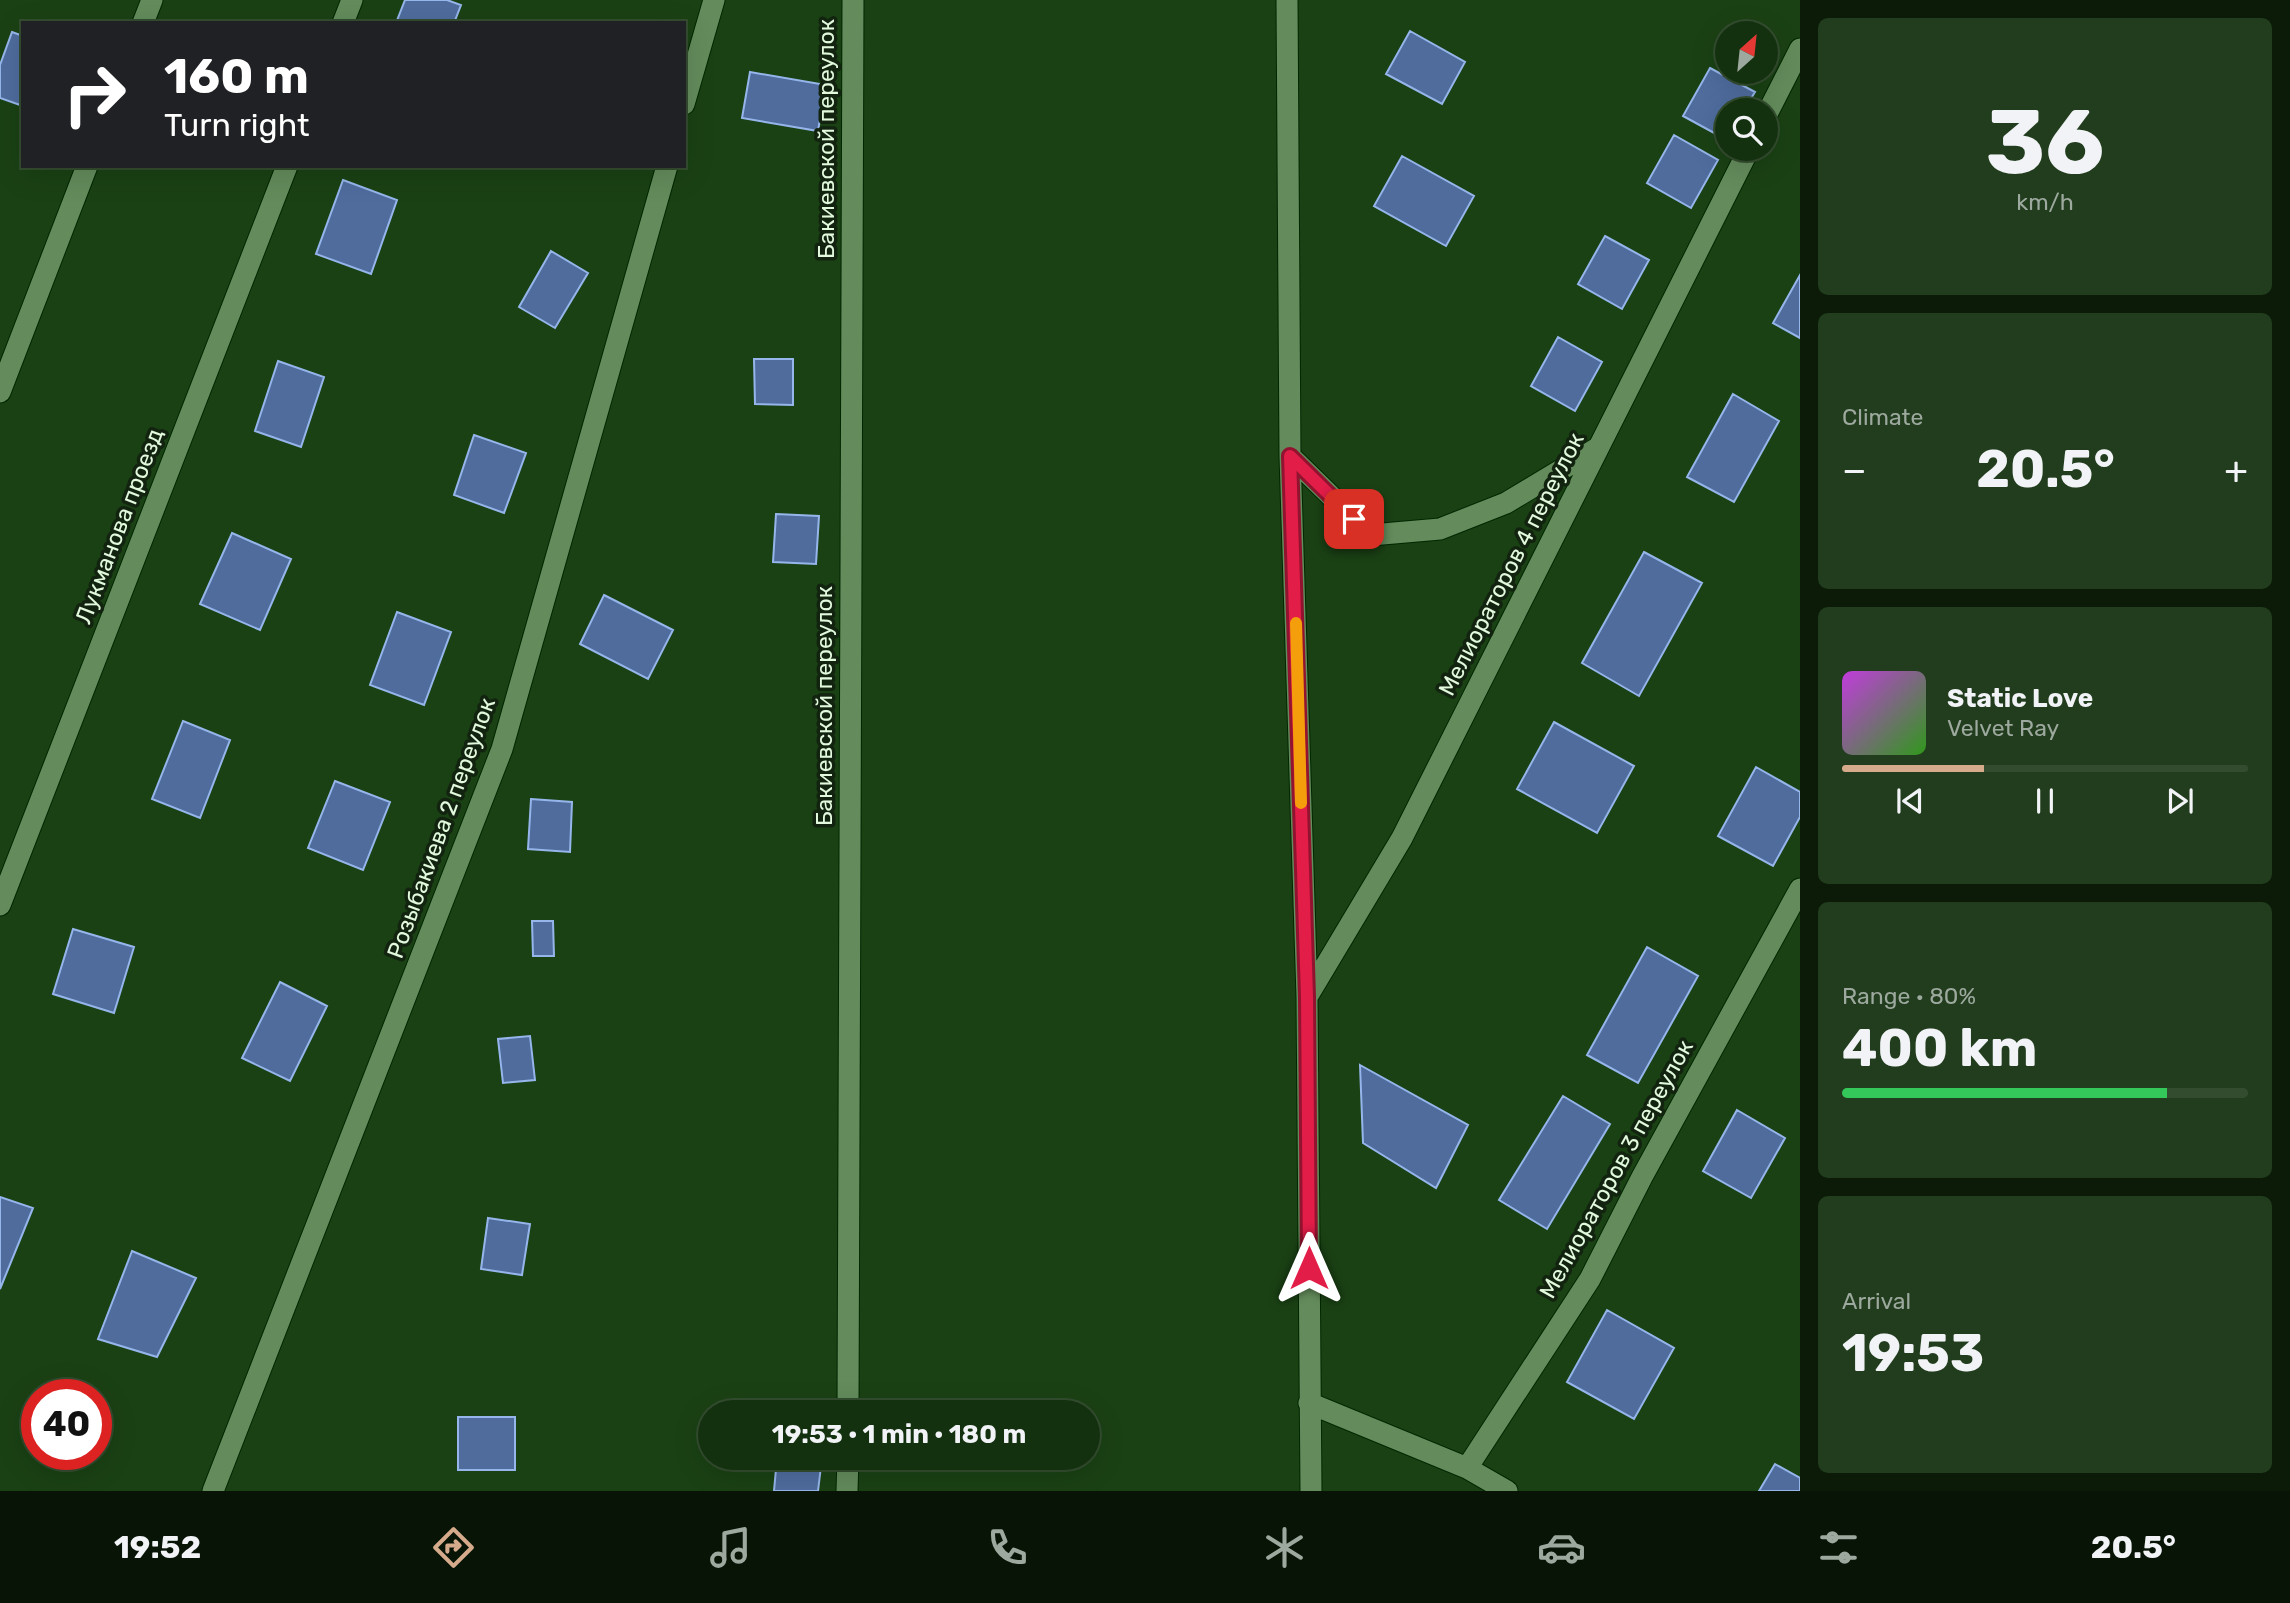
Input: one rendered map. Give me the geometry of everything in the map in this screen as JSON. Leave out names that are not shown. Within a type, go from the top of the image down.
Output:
[{"type":"street","points":[[144,21],[152,0]]},
{"type":"street","points":[[344,21],[352,0]]},
{"type":"street","points":[[686,97],[714,0]]},
{"type":"street","name":"Бакиевской переулок","points":[[848,1400],[853,0]]},
{"type":"street","points":[[1287,0],[1290,456],[1307,997],[1311,1491]]},
{"type":"street","points":[[1775,98],[1800,49]]},
{"type":"street","name":"Мелиораторов 4 переулок","points":[[1307,997],[1402,838],[1743,161]]},
{"type":"street","points":[[0,392],[86,168]]},
{"type":"street","name":"Лукманова проезд","points":[[0,905],[286,168]]},
{"type":"street","name":"Розыбакиева 2 переулок","points":[[213,1491],[502,749],[666,168]]},
{"type":"street","points":[[1290,456],[1371,535],[1440,529],[1506,503],[1599,447]]},
{"type":"street","name":"Мелиораторов 3 переулок","points":[[1467,1468],[1590,1279],[1642,1177],[1800,889]]},
{"type":"street","points":[[1309,1403],[1467,1468],[1507,1491]]},
{"type":"street","points":[[848,1470],[848,1491]]},
{"type":"building","points":[[405,0],[447,0],[461,5],[455,21],[397,21]]},
{"type":"building","points":[[1410,31],[1465,62],[1442,104],[1386,74]]},
{"type":"building","points":[[12,32],[21,35],[21,105],[0,98],[0,65]]},
{"type":"building","points":[[1710,68],[1715,71],[1715,84],[1740,84],[1755,92],[1751,98],[1715,98],[1715,133],[1683,116]]},
{"type":"building","points":[[750,72],[826,85],[818,131],[742,118]]},
{"type":"building","points":[[1674,135],[1717,161],[1691,208],[1647,183]]},
{"type":"building","points":[[1402,156],[1474,196],[1446,246],[1374,206]]},
{"type":"building","points":[[343,180],[397,200],[371,274],[316,254]]},
{"type":"building","points":[[1605,236],[1649,260],[1622,309],[1578,284]]},
{"type":"building","points":[[551,251],[588,273],[555,328],[519,307]]},
{"type":"building","points":[[1800,275],[1800,338],[1773,323]]},
{"type":"building","points":[[1558,337],[1602,362],[1575,411],[1531,386]]},
{"type":"building","points":[[754,359],[793,359],[793,405],[755,404]]},
{"type":"building","points":[[278,361],[324,377],[301,447],[255,431]]},
{"type":"building","points":[[1733,394],[1779,421],[1734,502],[1687,477]]},
{"type":"building","points":[[474,435],[526,453],[504,513],[454,495]]},
{"type":"building","points":[[776,514],[819,516],[816,564],[773,562]]},
{"type":"building","points":[[232,533],[291,559],[260,630],[200,604]]},
{"type":"building","points":[[1644,552],[1702,583],[1639,696],[1582,663]]},
{"type":"building","points":[[604,595],[673,630],[648,679],[580,644]]},
{"type":"building","points":[[397,612],[451,632],[424,705],[370,685]]},
{"type":"building","points":[[183,721],[230,740],[200,818],[152,799]]},
{"type":"building","points":[[1554,722],[1634,766],[1597,833],[1517,789]]},
{"type":"building","points":[[1756,767],[1800,792],[1800,817],[1773,866],[1718,836]]},
{"type":"building","points":[[335,781],[390,802],[363,870],[308,848]]},
{"type":"building","points":[[531,799],[572,802],[570,852],[528,849]]},
{"type":"building","points":[[532,921],[553,921],[554,956],[533,956]]},
{"type":"building","points":[[73,929],[134,947],[114,1013],[53,994]]},
{"type":"building","points":[[1647,947],[1698,976],[1638,1083],[1587,1055]]},
{"type":"building","points":[[280,982],[327,1006],[290,1081],[242,1058]]},
{"type":"building","points":[[530,1036],[535,1080],[503,1083],[498,1039]]},
{"type":"building","points":[[1360,1065],[1468,1125],[1436,1188],[1363,1143]]},
{"type":"building","points":[[1563,1096],[1610,1124],[1547,1229],[1499,1200]]},
{"type":"building","points":[[1737,1110],[1785,1138],[1751,1198],[1703,1171]]},
{"type":"building","points":[[0,1197],[33,1208],[0,1289]]},
{"type":"building","points":[[488,1218],[530,1224],[522,1275],[481,1269]]},
{"type":"building","points":[[132,1251],[196,1278],[157,1357],[98,1339]]},
{"type":"building","points":[[1607,1310],[1674,1348],[1634,1419],[1567,1382]]},
{"type":"building","points":[[458,1417],[515,1417],[515,1470],[458,1470]]},
{"type":"building","points":[[1775,1464],[1800,1478],[1800,1491],[1759,1491]]},
{"type":"building","points":[[776,1470],[821,1470],[818,1491],[774,1491]]},
{"type":"slow traffic","points":[[1296,623],[1301,803]]},
{"type":"route","points":[[1309,1268],[1307,997],[1290,456],[1354,519]]}]
